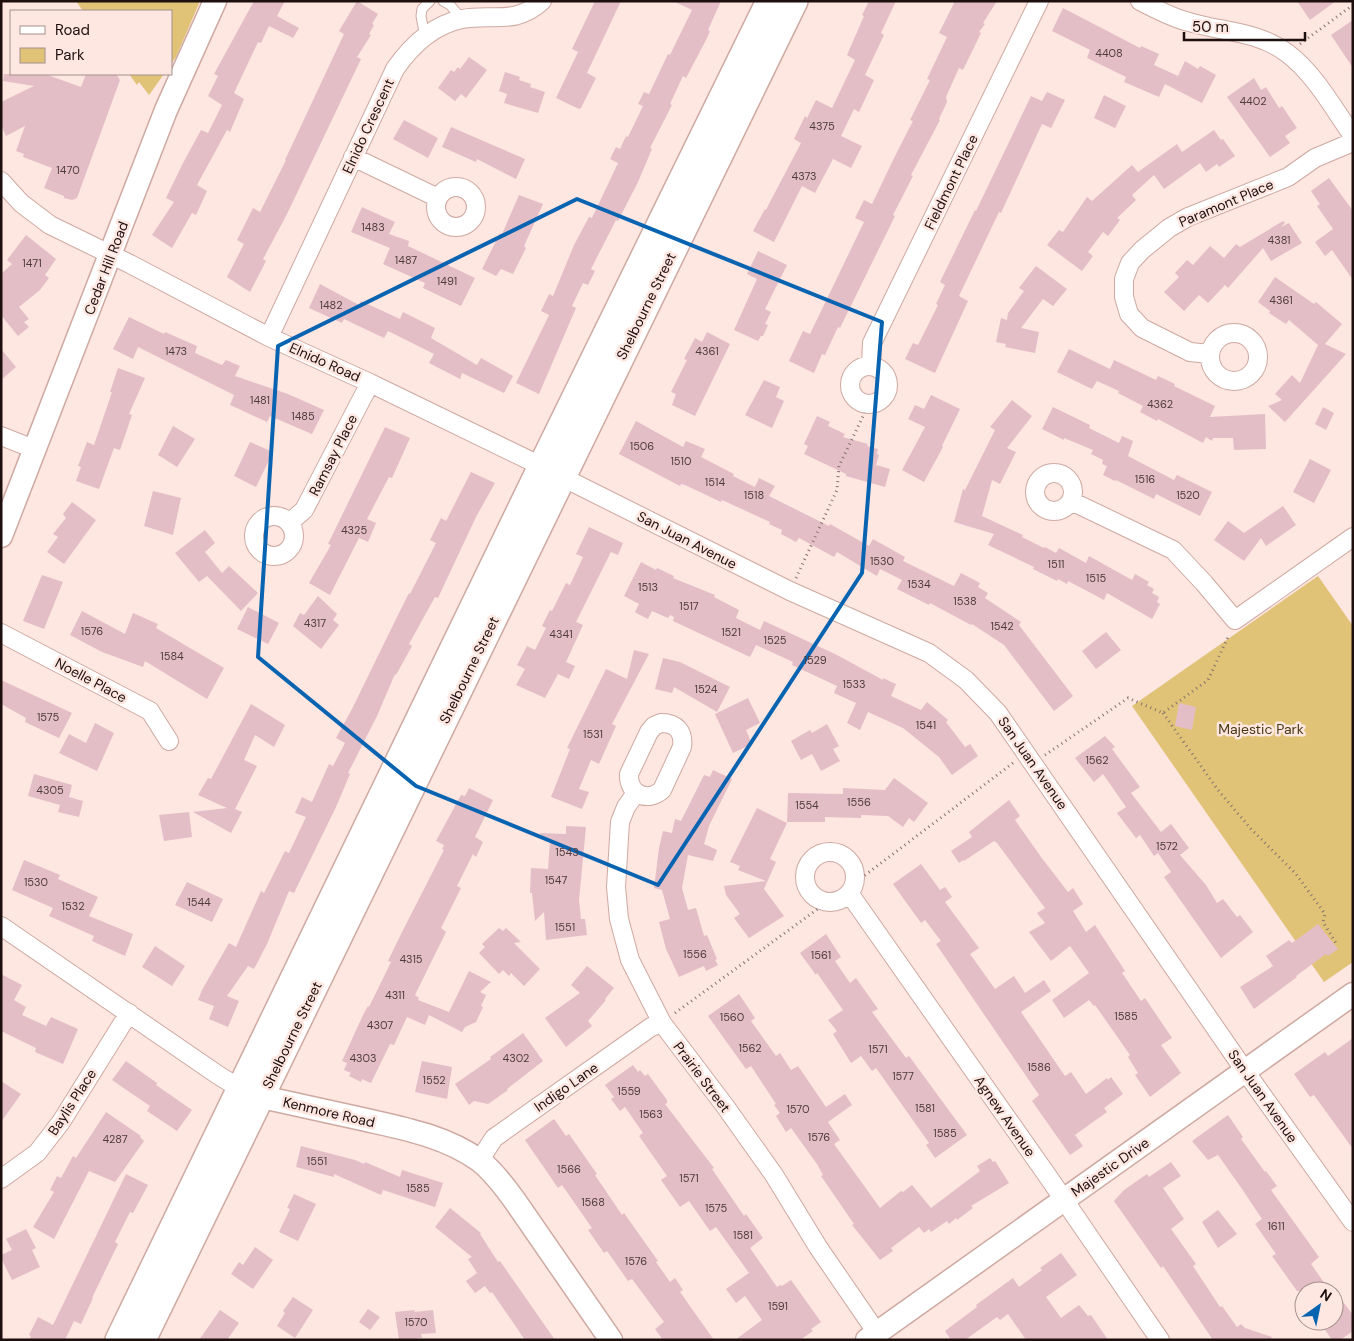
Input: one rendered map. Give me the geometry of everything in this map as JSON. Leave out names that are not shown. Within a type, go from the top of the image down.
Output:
[{"type":"main road","name":"Shelbourne Street","points":[[118,1340],[250,1092],[551,472],[768,1]]},
{"type":"main road","name":"Shelbourne Street","points":[[551,472],[795,1]]},
{"type":"main road","name":"Shelbourne Street","points":[[143,1340],[250,1092]]},
{"type":"street","name":"Cedar Hill Road","points":[[1,536],[166,110],[216,1]]},
{"type":"street","name":"Elnido Crescent","points":[[268,336],[395,69],[407,51],[424,37],[452,22],[462,19],[503,18],[523,13],[537,6],[542,1]]},
{"type":"street","name":"Fieldmont Place","points":[[871,366],[872,343],[1039,1]]},
{"type":"street","points":[[1140,1],[1189,22],[1254,36],[1271,43],[1287,53],[1307,71],[1353,136]]},
{"type":"street","name":"Paramont Place","points":[[1210,354],[1190,352],[1142,328],[1129,314],[1124,297],[1124,279],[1130,263],[1142,250],[1169,228],[1188,217],[1288,177],[1316,158],[1353,142]]},
{"type":"street","points":[[353,157],[438,198]]},
{"type":"street","name":"Elnido Road","points":[[1,181],[21,203],[50,225],[268,336],[370,383],[551,472]]},
{"type":"street","points":[[871,366],[877,367],[886,376],[888,387],[883,398],[872,404],[866,404],[855,397],[850,386],[851,379],[859,369],[871,366]]},
{"type":"street","name":"Ramsay Place","points":[[289,523],[304,510],[370,383]]},
{"type":"street","points":[[1,436],[34,449]]},
{"type":"street","name":"San Juan Avenue","points":[[551,472],[790,591],[929,653],[966,680],[998,713],[1245,1071],[1353,1222]]},
{"type":"street","points":[[1071,501],[1173,550],[1235,620],[1353,537]]},
{"type":"street","name":"Noelle Place","points":[[1,633],[150,711],[169,741]]},
{"type":"street","name":"Prairie Street","points":[[636,793],[626,807],[620,822],[616,887],[619,919],[630,960],[662,1023],[774,1175],[872,1336]]},
{"type":"street","points":[[826,852],[842,855],[853,867],[855,875],[849,893],[843,898],[829,902],[815,896],[809,890],[806,883],[807,867],[818,855],[826,852]]},
{"type":"street","name":"Agnew Avenue","points":[[849,893],[1064,1199],[1160,1340]]},
{"type":"street","name":"Kenmore Road","points":[[1,926],[218,1075],[250,1092],[407,1129],[456,1147],[480,1161],[500,1180],[611,1340]]},
{"type":"street","name":"Majestic Drive","points":[[872,1336],[1353,994]]},
{"type":"street","name":"Baylis Place","points":[[1,1179],[37,1153],[61,1122],[129,1013]]},
{"type":"street","name":"Indigo Lane","points":[[480,1161],[494,1138],[651,1027],[662,1023]]},
{"type":"lane","points":[[424,37],[422,9],[430,1]]},
{"type":"lane","points":[[443,1],[450,5],[462,19]]},
{"type":"path","points":[[1287,53],[1353,5]]},
{"type":"path","points":[[790,591],[837,490],[839,466],[864,414],[866,404]]},
{"type":"path","points":[[1163,712],[1208,680],[1235,620]]},
{"type":"path","points":[[855,875],[864,876],[1015,761],[1032,762],[1050,752],[1128,698],[1163,712],[1218,790],[1251,829],[1296,874],[1325,914],[1323,922],[1336,943]]},
{"type":"path","points":[[662,1023],[819,908],[822,900]]},
{"type":"highlighted area","points":[[577,199],[882,322],[862,573],[658,885],[416,786],[258,657],[278,346]]},
{"type":"green space","points":[[76,1],[200,1],[172,63],[172,10],[82,10]]},
{"type":"green space","points":[[130,75],[163,75],[149,95],[139,82],[137,85]]},
{"type":"green space","name":"Majestic Park","points":[[1318,576],[1353,626],[1353,962],[1324,982],[1132,706]]},
{"type":"building","points":[[254,1],[285,1],[277,16],[299,28],[293,38],[269,26],[261,43],[258,42],[234,93],[244,99],[230,132],[227,130],[197,185],[207,191],[196,215],[192,213],[172,248],[152,235],[174,202],[166,198],[183,163],[201,130],[208,133],[222,105],[208,96],[218,76],[214,74]]},
{"type":"building","points":[[357,1],[378,14],[372,24],[374,25],[369,34],[371,35],[357,57],[361,59],[287,214],[263,259],[266,261],[250,292],[227,277],[244,244],[237,240],[253,208],[260,212],[344,34],[339,31]]},
{"type":"building","points":[[595,1],[621,1],[587,73],[596,78],[579,109],[556,98],[578,52],[572,49]]},
{"type":"building","points":[[673,1],[721,1],[708,30],[710,31],[706,40],[686,78],[683,76],[670,104],[672,105],[650,148],[652,149],[638,182],[591,269],[595,271],[588,285],[583,283],[572,306],[576,308],[539,394],[516,383],[549,315],[541,311],[549,294],[553,296],[574,245],[589,217],[592,218],[618,163],[610,159],[616,147],[620,149],[626,136],[628,137],[643,106],[638,104],[644,92],[649,94],[692,10]]},
{"type":"building","points":[[869,1],[896,1],[881,33],[884,35],[865,75],[874,80],[859,112],[854,109],[841,136],[862,146],[851,168],[833,159],[815,193],[802,186],[774,242],[753,231],[801,143],[794,139],[805,116],[807,118],[816,100],[832,108],[855,60],[847,55]]},
{"type":"building","points":[[955,1],[997,1],[983,23],[985,24],[979,32],[981,33],[963,70],[959,68],[946,97],[947,102],[940,120],[911,175],[913,176],[893,215],[895,216],[840,328],[838,327],[825,355],[822,354],[814,373],[789,361],[803,331],[810,334],[864,222],[855,218],[864,200],[872,204],[913,121],[910,120],[930,80],[927,79],[947,37],[939,33]]},
{"type":"building","points":[[1297,1],[1336,1],[1310,20]]},
{"type":"building","points":[[1063,8],[1140,48],[1141,46],[1159,54],[1154,65],[1178,76],[1185,61],[1198,69],[1200,66],[1216,75],[1202,103],[1165,84],[1159,97],[1124,82],[1126,77],[1087,58],[1090,50],[1052,31]]},
{"type":"building","points":[[1353,20],[1353,68],[1331,35]]},
{"type":"building","points":[[469,57],[487,70],[466,98],[461,94],[455,101],[438,88],[451,70],[454,72],[458,67],[460,69]]},
{"type":"building","points":[[505,72],[520,77],[519,80],[531,84],[530,87],[545,92],[538,113],[504,103],[507,94],[499,91]]},
{"type":"building","points":[[4,74],[48,75],[81,87],[86,75],[117,75],[120,80],[77,198],[72,200],[64,198],[64,196],[44,188],[52,168],[23,157],[24,154],[16,151],[25,126],[6,136],[1,125],[1,102],[34,86],[3,81]]},
{"type":"building","points":[[1254,78],[1261,90],[1266,87],[1279,108],[1282,106],[1297,128],[1285,136],[1290,143],[1270,157],[1227,97]]},
{"type":"building","points":[[1047,92],[1065,100],[1051,128],[1042,124],[1001,213],[999,212],[959,296],[968,301],[935,373],[905,359],[913,343],[918,345],[938,305],[936,304],[945,285],[940,282],[1031,96],[1042,101]]},
{"type":"building","points":[[1104,95],[1126,106],[1115,128],[1094,118]]},
{"type":"building","points":[[404,120],[438,138],[428,158],[393,139]]},
{"type":"building","points":[[451,127],[525,159],[516,179],[477,159],[476,162],[442,147]]},
{"type":"building","points":[[1214,130],[1235,156],[1219,167],[1217,164],[1206,172],[1200,163],[1164,189],[1154,175],[1132,195],[1136,200],[1117,218],[1120,220],[1108,236],[1103,232],[1088,252],[1093,256],[1082,271],[1047,245],[1059,230],[1063,232],[1087,197],[1092,201],[1132,165],[1138,172],[1177,144],[1182,152]]},
{"type":"building","points":[[1329,178],[1353,211],[1353,280],[1332,250],[1325,256],[1315,242],[1333,229],[1317,206],[1320,204],[1311,191]]},
{"type":"building","points":[[519,195],[543,204],[524,246],[526,248],[513,274],[501,269],[496,276],[482,269],[500,233],[502,234]]},
{"type":"building","points":[[362,207],[395,222],[389,234],[409,241],[408,246],[475,278],[461,306],[423,288],[425,283],[383,264],[390,248],[351,232]]},
{"type":"building","points":[[1283,221],[1285,223],[1281,227],[1289,223],[1302,243],[1271,261],[1263,248],[1228,288],[1225,285],[1208,303],[1199,295],[1184,311],[1164,292],[1179,277],[1175,273],[1187,260],[1193,265],[1210,246],[1224,258],[1236,244],[1240,247]]},
{"type":"building","points":[[26,235],[56,259],[45,275],[49,278],[40,290],[19,307],[29,319],[24,322],[29,327],[18,336],[1,315],[1,274],[12,264],[7,260]]},
{"type":"building","points":[[758,251],[787,265],[765,309],[771,312],[765,324],[768,325],[763,336],[758,341],[734,330],[757,279],[747,274]]},
{"type":"building","points":[[1036,266],[1067,289],[1053,306],[1043,299],[1021,328],[1039,332],[1035,353],[1005,347],[1006,344],[996,342],[1001,318],[1007,320],[1008,313],[1024,291],[1019,288]]},
{"type":"building","points":[[1275,277],[1314,304],[1316,302],[1342,324],[1325,344],[1346,354],[1285,422],[1268,406],[1282,400],[1275,394],[1292,375],[1300,383],[1318,345],[1289,320],[1286,324],[1269,313],[1270,311],[1258,302]]},
{"type":"building","points":[[320,284],[359,305],[361,301],[400,319],[403,312],[435,328],[431,338],[477,365],[481,358],[513,376],[504,393],[462,373],[460,379],[429,363],[434,354],[388,331],[384,338],[344,319],[342,323],[309,308]]},
{"type":"building","points":[[129,317],[164,334],[165,332],[197,346],[195,353],[222,365],[226,360],[240,366],[235,376],[288,394],[324,410],[312,434],[270,416],[267,422],[230,405],[234,395],[138,347],[133,359],[113,349]]},
{"type":"building","points":[[707,332],[730,344],[695,416],[672,405],[676,394],[671,392],[687,360],[684,359],[695,338],[702,342]]},
{"type":"building","points":[[1,349],[16,367],[1,380]]},
{"type":"building","points":[[1069,349],[1110,369],[1114,360],[1156,380],[1158,376],[1175,384],[1174,386],[1215,406],[1210,417],[1265,414],[1266,449],[1234,450],[1233,438],[1213,438],[1212,441],[1206,437],[1203,443],[1158,419],[1157,421],[1140,412],[1143,406],[1118,393],[1119,391],[1097,381],[1092,389],[1057,372]]},
{"type":"building","points":[[118,368],[145,378],[129,414],[132,415],[120,450],[114,448],[99,489],[76,481],[81,467],[78,466],[87,442],[94,445]]},
{"type":"building","points":[[764,380],[780,387],[776,397],[784,401],[772,428],[745,415]]},
{"type":"building","points":[[931,395],[960,409],[943,447],[924,482],[902,470],[925,427],[908,419],[915,405],[924,409]]},
{"type":"building","points":[[1012,400],[1032,416],[1007,448],[1016,452],[1000,484],[992,480],[982,516],[1056,553],[1059,548],[1086,563],[1089,556],[1132,580],[1135,574],[1149,582],[1147,585],[1154,589],[1152,593],[1159,597],[1157,602],[1160,604],[1152,619],[1107,593],[1104,600],[1068,581],[1067,584],[1058,579],[1057,581],[1033,569],[1034,567],[988,545],[994,534],[954,522],[963,489],[965,490],[995,430],[990,427]]},
{"type":"building","points":[[1053,407],[1090,425],[1089,428],[1119,443],[1122,436],[1133,441],[1128,456],[1174,480],[1177,475],[1212,492],[1200,516],[1156,494],[1154,499],[1103,475],[1107,466],[1102,464],[1103,460],[1091,454],[1093,450],[1064,438],[1064,440],[1042,429]]},
{"type":"building","points":[[1323,407],[1334,413],[1326,430],[1315,424]]},
{"type":"building","points":[[817,416],[830,422],[828,426],[845,434],[843,437],[878,449],[877,454],[879,455],[876,465],[890,469],[885,487],[846,476],[846,474],[804,454],[808,446],[804,444]]},
{"type":"building","points":[[636,421],[683,447],[686,441],[705,449],[701,457],[755,487],[759,478],[775,486],[769,496],[829,526],[830,524],[869,546],[873,539],[905,557],[903,561],[954,586],[961,573],[980,583],[978,587],[988,593],[985,598],[1021,622],[1019,625],[1073,696],[1054,711],[1004,645],[972,624],[897,589],[902,580],[880,569],[877,576],[837,552],[834,557],[799,538],[796,542],[781,534],[782,530],[769,524],[770,522],[685,485],[681,484],[680,486],[619,454]]},
{"type":"building","points":[[173,426],[195,439],[177,467],[158,455]]},
{"type":"building","points":[[385,427],[410,438],[392,478],[389,477],[367,519],[376,523],[368,542],[359,538],[330,595],[309,583],[331,545],[328,544]]},
{"type":"building","points":[[250,442],[273,452],[256,487],[234,476]]},
{"type":"building","points":[[1310,459],[1331,470],[1314,503],[1293,492]]},
{"type":"building","points":[[471,472],[495,483],[476,517],[438,598],[435,597],[409,644],[412,646],[395,674],[377,716],[348,773],[350,774],[336,807],[294,893],[289,891],[267,944],[254,969],[248,966],[227,996],[239,1001],[228,1027],[209,1019],[214,1006],[198,1000],[202,990],[229,943],[236,947],[261,891],[264,893],[285,851],[289,853],[306,817],[295,813],[302,797],[312,802],[329,764],[333,766],[345,743],[336,738],[436,543],[430,540],[441,518],[446,521]]},
{"type":"building","points":[[153,491],[181,498],[173,535],[144,526]]},
{"type":"building","points":[[72,502],[96,520],[64,564],[47,552],[58,537],[53,534],[66,518],[63,514]]},
{"type":"building","points":[[1283,506],[1296,525],[1266,546],[1261,538],[1244,561],[1214,540],[1228,521],[1244,533]]},
{"type":"building","points":[[589,527],[623,543],[618,555],[611,552],[576,622],[583,625],[566,662],[575,666],[569,679],[558,674],[545,698],[516,685],[525,669],[517,665],[527,646],[535,650],[546,628],[542,626],[550,610],[552,611],[566,583],[570,585],[583,557],[576,554]]},
{"type":"building","points":[[205,530],[215,543],[205,552],[222,573],[229,566],[258,593],[241,611],[207,576],[199,582],[175,553]]},
{"type":"building","points":[[641,562],[656,570],[657,568],[674,576],[673,578],[715,595],[714,597],[739,610],[736,618],[760,630],[764,621],[837,655],[883,680],[883,678],[896,684],[891,696],[921,710],[927,702],[948,720],[946,722],[965,747],[970,744],[978,756],[952,775],[939,757],[903,728],[868,712],[860,730],[847,723],[856,703],[834,693],[837,686],[792,665],[793,662],[756,645],[750,657],[673,621],[674,617],[670,615],[668,618],[652,611],[648,619],[636,613],[639,604],[624,596]]},
{"type":"building","points":[[42,575],[63,582],[44,629],[23,621]]},
{"type":"building","points":[[318,596],[337,614],[333,620],[339,625],[321,649],[293,626],[300,613],[304,615]]},
{"type":"building","points":[[248,607],[279,623],[268,644],[237,629]]},
{"type":"building","points":[[82,611],[125,634],[133,613],[158,624],[156,628],[224,668],[207,699],[145,661],[143,667],[102,652],[70,635]]},
{"type":"building","points":[[1106,632],[1121,650],[1096,669],[1082,651]]},
{"type":"building","points":[[634,650],[649,654],[612,724],[616,726],[599,764],[591,760],[579,789],[589,792],[582,809],[551,797],[570,749],[567,748],[606,669],[627,679]]},
{"type":"building","points":[[663,658],[680,662],[730,687],[717,712],[674,687],[672,693],[655,689]]},
{"type":"building","points":[[1,680],[72,713],[59,738],[25,722],[26,718],[1,704]]},
{"type":"building","points":[[748,698],[760,723],[746,730],[752,744],[733,753],[715,714]]},
{"type":"building","points":[[1179,703],[1196,707],[1192,730],[1175,726]]},
{"type":"building","points":[[251,704],[285,725],[274,747],[255,735],[244,760],[257,766],[235,809],[242,812],[231,833],[193,812],[227,808],[198,795],[208,778],[211,779]]},
{"type":"building","points":[[95,723],[114,733],[97,771],[59,753],[69,734],[86,743]]},
{"type":"building","points":[[827,724],[839,746],[833,749],[840,761],[821,771],[812,754],[801,760],[791,741],[810,730],[812,733]]},
{"type":"building","points":[[1105,736],[1115,747],[1112,749],[1140,787],[1131,793],[1161,832],[1171,824],[1189,848],[1180,855],[1206,885],[1217,903],[1223,899],[1237,917],[1240,915],[1253,932],[1221,958],[1164,877],[1171,872],[1158,853],[1154,856],[1140,835],[1136,838],[1117,813],[1126,807],[1103,774],[1094,782],[1075,758]]},
{"type":"building","points":[[713,770],[732,779],[709,826],[704,844],[717,850],[713,861],[688,855],[682,888],[688,910],[696,908],[704,936],[707,935],[718,965],[706,971],[704,966],[679,977],[666,949],[659,922],[670,919],[662,890],[654,888],[659,848],[663,831],[672,833],[675,819],[681,821],[704,775],[710,777]]},
{"type":"building","points":[[34,774],[72,785],[69,797],[83,801],[79,817],[58,812],[60,805],[28,796]]},
{"type":"building","points":[[894,778],[928,803],[914,822],[909,818],[903,827],[888,816],[861,815],[861,818],[825,817],[825,822],[787,822],[788,793],[843,794],[843,788],[885,790]]},
{"type":"building","points":[[469,788],[493,800],[475,837],[483,842],[476,857],[473,854],[457,886],[461,888],[441,928],[446,932],[415,995],[419,998],[418,1000],[449,1012],[469,971],[491,982],[480,992],[486,995],[481,1006],[483,1007],[476,1022],[465,1027],[462,1032],[429,1015],[425,1025],[407,1017],[394,1045],[390,1044],[371,1083],[362,1079],[361,1082],[349,1076],[351,1073],[344,1070],[347,1063],[342,1061],[363,1015],[369,1007],[391,962],[388,961],[401,934],[444,850],[442,849],[444,845],[436,841],[461,795],[465,796]]},
{"type":"building","points":[[1009,800],[1020,816],[1015,820],[1041,857],[1068,892],[1073,888],[1083,904],[1073,911],[1086,932],[1095,925],[1125,971],[1122,973],[1141,1001],[1145,998],[1172,1038],[1161,1045],[1181,1073],[1150,1097],[1135,1075],[1138,1073],[1128,1057],[1130,1055],[1095,1005],[1089,1000],[1064,1018],[1052,1000],[1089,973],[1070,946],[1051,961],[1029,932],[1045,923],[1037,913],[1045,908],[997,843],[994,841],[959,863],[951,851],[972,837],[969,832]]},
{"type":"building","points":[[757,808],[787,823],[770,859],[776,862],[764,889],[784,916],[749,938],[734,918],[740,914],[726,895],[724,886],[766,881],[738,870],[740,866],[730,862]]},
{"type":"building","points":[[189,812],[192,837],[164,841],[159,815]]},
{"type":"building","points":[[566,826],[586,827],[579,900],[581,919],[585,919],[587,935],[546,940],[544,912],[535,921],[532,893],[530,893],[531,868],[548,869],[550,842],[539,833],[566,834]]},
{"type":"building","points":[[24,860],[60,875],[58,879],[98,897],[89,916],[133,934],[125,956],[92,941],[94,936],[49,916],[53,908],[12,890]]},
{"type":"building","points":[[921,864],[940,890],[945,887],[952,897],[945,902],[979,948],[970,954],[995,989],[1014,976],[1025,993],[1044,980],[1051,991],[1021,1012],[1065,1076],[1071,1072],[1086,1094],[1111,1077],[1123,1094],[1104,1108],[1107,1112],[1075,1135],[1083,1146],[1070,1155],[1032,1101],[1039,1095],[936,944],[941,941],[925,920],[921,923],[893,884]]},
{"type":"building","points":[[187,882],[223,899],[212,922],[175,905]]},
{"type":"building","points":[[1318,924],[1338,949],[1328,956],[1326,954],[1254,1009],[1240,987],[1273,966],[1266,956],[1289,940],[1292,943]]},
{"type":"building","points":[[499,928],[503,931],[506,928],[521,942],[514,943],[540,969],[524,986],[511,973],[509,976],[503,970],[499,974],[479,953],[485,947],[482,944]]},
{"type":"building","points":[[826,934],[841,957],[835,961],[850,983],[856,978],[878,1009],[872,1012],[906,1058],[909,1056],[967,1135],[935,1158],[926,1145],[929,1143],[876,1068],[872,1071],[861,1056],[851,1063],[833,1034],[837,1031],[828,1020],[843,1010],[817,973],[816,975],[800,953]]},
{"type":"building","points":[[155,946],[185,966],[172,986],[142,967]]},
{"type":"building","points":[[587,966],[614,988],[588,1021],[592,1026],[566,1047],[545,1018],[580,993],[571,985]]},
{"type":"building","points":[[1,974],[22,985],[14,1000],[26,1007],[22,1015],[46,1026],[51,1017],[78,1029],[63,1064],[35,1052],[36,1048],[1,1031]]},
{"type":"building","points":[[739,994],[755,1018],[751,1021],[776,1056],[780,1053],[791,1070],[798,1066],[826,1107],[845,1094],[852,1105],[828,1122],[840,1140],[834,1144],[880,1208],[901,1191],[903,1192],[912,1185],[931,1208],[980,1171],[977,1166],[990,1158],[993,1162],[995,1161],[1009,1183],[971,1206],[973,1208],[949,1224],[947,1221],[931,1232],[929,1229],[924,1233],[919,1227],[891,1248],[893,1251],[880,1260],[852,1225],[854,1224],[821,1176],[823,1175],[817,1164],[791,1128],[786,1132],[776,1116],[780,1113],[774,1105],[776,1104],[751,1066],[746,1069],[708,1016]]},
{"type":"building","points":[[523,1033],[543,1061],[488,1104],[474,1101],[469,1105],[455,1084],[491,1059],[490,1057]]},
{"type":"building","points":[[1353,1038],[1353,1149],[1314,1095],[1310,1097],[1294,1074],[1325,1052],[1328,1056]]},
{"type":"building","points":[[126,1061],[192,1110],[177,1131],[147,1111],[150,1106],[112,1080]]},
{"type":"building","points":[[422,1061],[452,1067],[447,1099],[415,1092]]},
{"type":"building","points":[[633,1065],[638,1072],[640,1070],[645,1076],[648,1074],[667,1100],[665,1104],[714,1168],[712,1169],[744,1216],[746,1214],[763,1238],[750,1248],[777,1287],[791,1280],[821,1322],[811,1329],[813,1331],[800,1340],[735,1340],[762,1320],[745,1296],[736,1303],[726,1289],[749,1273],[716,1227],[710,1231],[689,1201],[680,1207],[661,1180],[667,1176],[639,1136],[643,1133],[625,1107],[620,1111],[611,1099],[614,1097],[605,1085]]},
{"type":"building","points":[[1,1081],[21,1094],[1,1122]]},
{"type":"building","points":[[106,1112],[141,1136],[144,1141],[115,1182],[89,1171],[54,1239],[33,1227],[54,1192],[50,1190],[57,1176],[61,1178],[73,1156],[76,1158]]},
{"type":"building","points":[[1228,1115],[1243,1137],[1241,1139],[1277,1186],[1271,1190],[1319,1257],[1311,1264],[1323,1281],[1294,1281],[1294,1287],[1272,1256],[1276,1254],[1255,1224],[1262,1219],[1242,1189],[1218,1155],[1208,1160],[1192,1141]]},
{"type":"building","points":[[554,1119],[566,1136],[569,1134],[597,1174],[595,1175],[622,1215],[624,1213],[658,1261],[656,1262],[670,1282],[675,1278],[683,1290],[680,1292],[714,1340],[663,1340],[655,1329],[664,1322],[632,1279],[628,1281],[607,1251],[604,1253],[588,1230],[592,1228],[562,1185],[558,1188],[525,1140]]},
{"type":"building","points":[[301,1146],[364,1164],[365,1162],[400,1177],[402,1170],[443,1183],[435,1207],[383,1190],[381,1195],[334,1174],[334,1177],[296,1167]]},
{"type":"building","points":[[1171,1162],[1181,1176],[1163,1188],[1184,1219],[1171,1229],[1196,1264],[1193,1266],[1220,1307],[1222,1306],[1237,1327],[1241,1324],[1245,1328],[1272,1337],[1271,1340],[1213,1340],[1163,1266],[1161,1268],[1114,1201],[1124,1190],[1147,1174],[1149,1177]]},
{"type":"building","points":[[126,1174],[148,1185],[133,1213],[130,1212],[115,1242],[118,1244],[81,1324],[74,1321],[65,1340],[29,1340],[31,1336],[29,1335],[38,1317],[53,1325]]},
{"type":"building","points":[[294,1194],[316,1204],[298,1241],[279,1232],[290,1209],[287,1208]]},
{"type":"building","points":[[450,1208],[481,1233],[498,1262],[500,1261],[555,1340],[525,1340],[492,1292],[490,1293],[485,1286],[475,1293],[466,1281],[477,1273],[468,1259],[472,1257],[435,1227]]},
{"type":"building","points":[[1218,1210],[1237,1234],[1218,1248],[1202,1222]]},
{"type":"building","points":[[26,1229],[36,1248],[32,1250],[40,1267],[12,1280],[1,1255],[12,1250],[6,1239]]},
{"type":"building","points":[[255,1247],[273,1260],[253,1289],[231,1274],[239,1262],[243,1265]]},
{"type":"building","points":[[1061,1253],[1077,1275],[1046,1297],[1061,1318],[1079,1305],[1088,1316],[1091,1315],[1108,1340],[1026,1340],[1008,1314],[1000,1320],[997,1317],[965,1340],[951,1340],[945,1331],[977,1307],[976,1305],[1013,1278],[1019,1287],[1042,1270],[1040,1268]]},
{"type":"building","points":[[293,1297],[313,1310],[295,1338],[277,1326],[285,1313],[283,1311]]},
{"type":"building","points":[[1344,1303],[1353,1315],[1353,1331],[1340,1340],[1332,1340],[1326,1331],[1344,1331]]},
{"type":"building","points":[[368,1309],[380,1317],[370,1330],[359,1322]]},
{"type":"building","points":[[220,1310],[239,1323],[227,1340],[199,1340]]},
{"type":"building","points":[[415,1310],[414,1312],[433,1310],[436,1333],[421,1334],[422,1338],[417,1338],[417,1340],[399,1340],[395,1312]]}]
